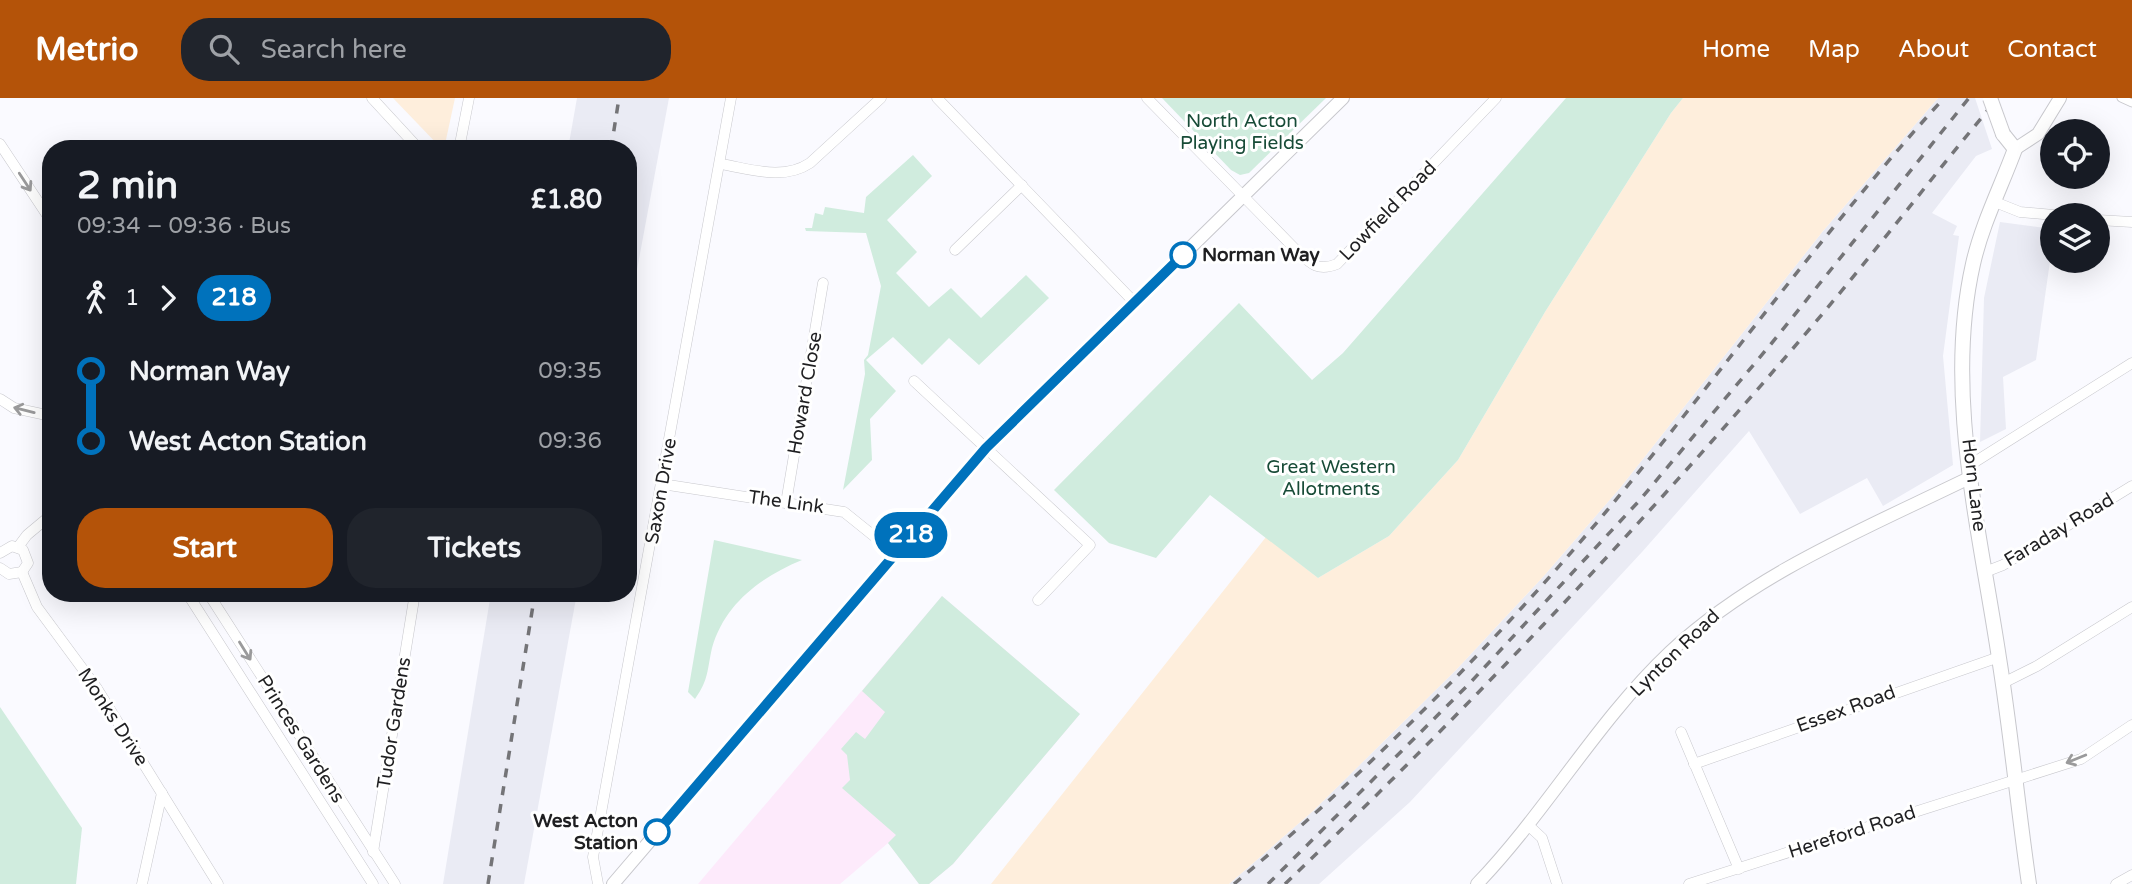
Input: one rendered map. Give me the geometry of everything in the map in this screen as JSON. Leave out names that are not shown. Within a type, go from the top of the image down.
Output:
[{"type":"main road","points":[[1990,98],[2003,134],[2015,149]]},
{"type":"main road","name":"Horn Lane","points":[[2015,149],[1973,265],[1965,326],[1964,396],[1970,471],[2003,683],[2029,884]]},
{"type":"street","points":[[372,98],[411,140]]},
{"type":"street","points":[[461,140],[469,98]]},
{"type":"street","name":"Saxon Drive","points":[[598,884],[593,857],[732,98]]},
{"type":"street","points":[[721,164],[778,174],[798,170],[810,163],[881,98]]},
{"type":"street","points":[[937,98],[1135,303]]},
{"type":"street","name":"Lowfield Road","points":[[1147,98],[1313,267],[1324,269],[1337,264],[1496,98]]},
{"type":"street","points":[[613,884],[986,448],[1343,98]]},
{"type":"street","points":[[2015,149],[2038,134],[2060,98]]},
{"type":"street","points":[[2121,98],[2132,103]]},
{"type":"street","points":[[0,144],[42,207]]},
{"type":"street","points":[[955,250],[1022,186]]},
{"type":"street","points":[[1995,202],[2020,212],[2040,214]]},
{"type":"street","points":[[2110,221],[2132,222]]},
{"type":"street","name":"Howard Close","points":[[786,503],[823,283]]},
{"type":"street","points":[[1970,471],[2132,363]]},
{"type":"street","points":[[914,381],[1090,545],[1038,600]]},
{"type":"street","points":[[0,399],[14,408],[42,414]]},
{"type":"street","name":"Lynton Road","points":[[1477,884],[1528,825],[1619,708],[1669,654],[1724,606],[1808,556],[1970,471]]},
{"type":"street","name":"The Link","points":[[662,484],[844,513],[895,553]]},
{"type":"street","name":"Faraday Road","points":[[1986,572],[2003,565],[2132,486]]},
{"type":"street","points":[[0,553],[8,547],[18,547],[42,522]]},
{"type":"street","name":"Monks Drive","points":[[18,547],[27,559],[27,568],[22,572],[37,607],[96,687],[218,884]]},
{"type":"street","points":[[0,568],[9,574],[22,572]]},
{"type":"street","name":"Princes Gardens","points":[[193,602],[373,884]]},
{"type":"street","name":"Princes Gardens","points":[[214,602],[395,884]]},
{"type":"street","name":"Tudor Gardens","points":[[373,852],[414,602]]},
{"type":"street","points":[[2003,683],[2037,666],[2132,607]]},
{"type":"street","name":"Essex Road","points":[[1694,764],[1999,657]]},
{"type":"street","name":"Hereford Road","points":[[1689,884],[1716,880],[1739,869],[2081,759],[2132,725]]},
{"type":"street","points":[[1681,732],[1739,869]]},
{"type":"street","points":[[142,884],[162,793]]},
{"type":"street","points":[[1528,825],[1542,838],[1557,884]]},
{"type":"street","points":[[2116,884],[2132,875]]},
{"type":"shaded area","points":[[393,98],[455,98],[446,140],[433,140]]},
{"type":"shaded area","points":[[577,98],[669,98],[637,270],[637,140],[570,140]]},
{"type":"shaded area","points":[[1683,98],[1938,98],[1823,231],[1620,488],[1542,578],[1456,670],[1313,811],[1229,884],[991,884],[1266,537],[1318,578],[1389,536],[1458,460],[1545,312]]},
{"type":"shaded area","points":[[1938,98],[1975,98],[1992,149],[1976,156],[1932,213],[1957,226],[1953,235],[1959,236],[1943,356],[1953,465],[1883,506],[1867,478],[1800,514],[1749,431],[1642,552],[1410,802],[1319,884],[1229,884],[1313,811],[1456,670],[1542,578],[1620,488],[1823,231]]},
{"type":"shaded area","points":[[2000,222],[2040,227],[2040,273],[2048,273],[2036,360],[2003,377],[2006,429],[1980,442],[1984,298]]},
{"type":"shaded area","points":[[942,596],[1080,714],[953,864],[929,884],[919,884],[888,843],[840,884],[698,884]]},
{"type":"shaded area","points":[[490,602],[575,602],[524,884],[443,884]]},
{"type":"green space","name":"North Acton Playing Fields","points":[[1162,98],[1326,98],[1249,173],[1240,175],[1231,170]]},
{"type":"green space","name":"Great Western Allotments","points":[[1566,98],[1683,98],[1545,312],[1458,460],[1389,536],[1318,578],[1210,495],[1156,558],[1109,543],[1054,490],[1239,303],[1312,380],[1343,353]]},
{"type":"green space","points":[[913,155],[932,176],[887,220],[917,252],[896,273],[929,307],[951,288],[981,318],[1026,275],[1049,298],[979,365],[949,338],[922,365],[893,337],[866,360],[896,391],[870,419],[872,460],[843,490],[865,374],[864,360],[868,355],[881,286],[866,233],[806,231],[805,228],[812,228],[815,213],[823,215],[825,207],[864,213],[866,197]]},
{"type":"green space","points":[[714,540],[802,560],[759,583],[735,605],[718,632],[705,680],[695,699],[688,692]]},
{"type":"green space","points":[[942,596],[1080,714],[953,864],[929,884],[919,884],[888,843],[896,835],[842,788],[850,780],[847,755],[841,749],[856,732],[865,739],[885,712],[862,691]]},
{"type":"green space","points":[[0,707],[82,828],[76,884],[0,884]]},
{"type":"railway","points":[[612,140],[619,98]]},
{"type":"railway","points":[[1234,884],[1388,745],[1534,595],[1664,441],[1861,194],[1944,98]]},
{"type":"railway","points":[[1268,884],[1469,684],[1639,501],[1771,344],[1969,98]]},
{"type":"railway","points":[[1285,884],[1490,681],[1622,541],[1836,297],[1998,98]]},
{"type":"railway","points":[[488,884],[534,602]]},
{"type":"bus line","name":"218","points":[[657,832],[986,448],[1183,255]]},
{"type":"place","name":"Norman Way","points":[[1183,255]]},
{"type":"place","name":"West Acton Station","points":[[657,832]]}]
